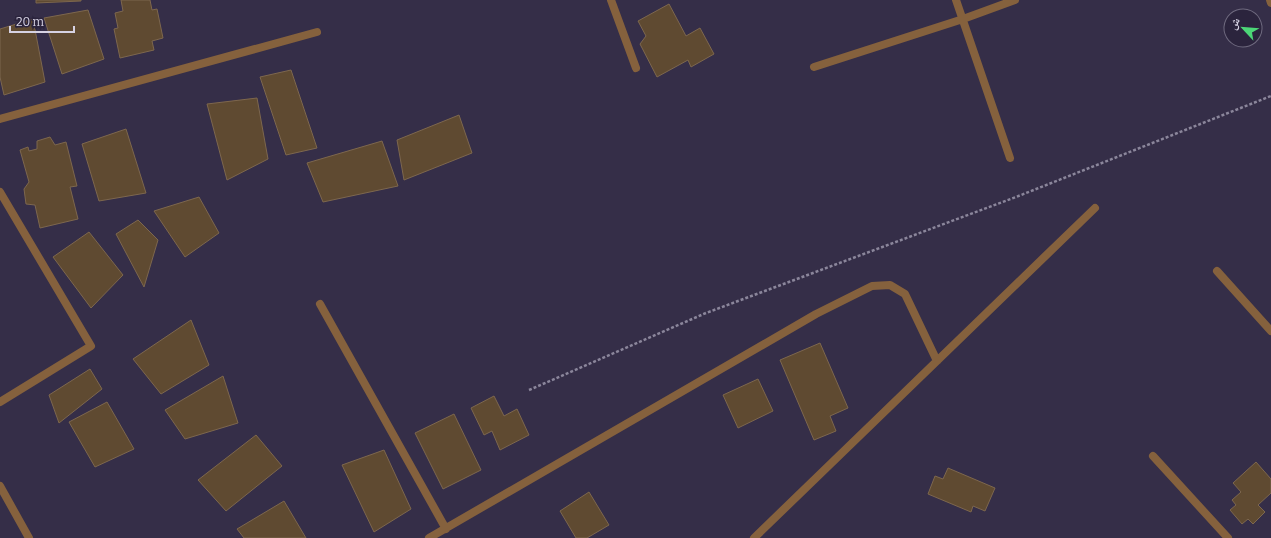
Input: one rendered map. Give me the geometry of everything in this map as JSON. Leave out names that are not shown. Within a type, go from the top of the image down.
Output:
[{"type":"street","points":[[611,0],[636,68]]},
{"type":"street","points":[[956,0],[1010,158]]},
{"type":"street","points":[[814,68],[963,19],[1015,0]]},
{"type":"street","points":[[0,119],[317,32]]},
{"type":"street","points":[[0,192],[92,346],[0,402]]},
{"type":"street","points":[[754,538],[1095,208]]},
{"type":"street","points":[[1217,271],[1271,330]]},
{"type":"street","points":[[430,538],[816,314],[872,286],[890,286],[905,294],[937,361]]},
{"type":"street","points":[[320,304],[446,529]]},
{"type":"street","points":[[1153,456],[1228,538]]},
{"type":"street","points":[[0,486],[29,538]]},
{"type":"path","points":[[529,390],[706,313],[1016,197],[1271,96]]},
{"type":"building","points":[[36,0],[81,0],[81,1],[36,3]]},
{"type":"building","points":[[121,0],[150,0],[152,10],[157,9],[163,38],[152,41],[154,50],[120,58],[114,29],[118,28],[115,13],[123,11]]},
{"type":"building","points":[[669,4],[686,36],[700,28],[714,54],[691,67],[688,60],[657,77],[640,44],[646,36],[638,21]]},
{"type":"building","points":[[88,10],[104,59],[62,74],[44,18]]},
{"type":"building","points":[[33,19],[45,82],[4,95],[0,77],[0,29]]},
{"type":"building","points":[[291,70],[317,148],[286,155],[260,77]]},
{"type":"building","points":[[257,98],[268,159],[227,180],[207,104]]},
{"type":"building","points":[[459,115],[472,153],[404,180],[397,140]]},
{"type":"building","points":[[126,129],[146,193],[99,201],[82,144]]},
{"type":"building","points":[[50,137],[55,145],[66,142],[77,186],[70,187],[78,219],[40,228],[35,205],[26,204],[24,189],[29,182],[20,150],[28,147],[29,151],[37,149],[37,141]]},
{"type":"building","points":[[382,141],[398,186],[323,202],[307,163]]},
{"type":"building","points":[[199,197],[219,233],[185,257],[154,211]]},
{"type":"building","points":[[138,220],[158,240],[144,287],[116,234]]},
{"type":"building","points":[[89,232],[123,275],[91,308],[53,257]]},
{"type":"building","points":[[191,320],[209,365],[161,394],[133,359]]},
{"type":"building","points":[[820,343],[848,408],[830,416],[836,431],[814,440],[780,360]]},
{"type":"building","points":[[90,369],[102,389],[59,423],[49,395]]},
{"type":"building","points":[[223,376],[238,423],[185,439],[165,410]]},
{"type":"building","points":[[758,379],[773,411],[738,428],[723,395]]},
{"type":"building","points":[[494,396],[504,416],[517,409],[529,435],[500,450],[492,431],[484,435],[471,408]]},
{"type":"building","points":[[107,402],[134,449],[95,467],[69,422]]},
{"type":"building","points":[[454,414],[481,470],[443,489],[415,433]]},
{"type":"building","points":[[256,435],[282,466],[226,511],[198,480]]},
{"type":"building","points":[[384,450],[411,509],[374,532],[342,465]]},
{"type":"building","points":[[1256,462],[1271,479],[1271,493],[1258,505],[1265,512],[1253,524],[1248,519],[1242,524],[1230,510],[1236,505],[1232,500],[1241,492],[1233,483]]},
{"type":"building","points":[[948,468],[995,488],[985,511],[973,506],[971,512],[928,494],[935,476],[943,479]]},
{"type":"building","points":[[589,492],[609,525],[587,538],[576,538],[560,511]]},
{"type":"building","points":[[284,501],[306,538],[244,538],[237,529]]}]
